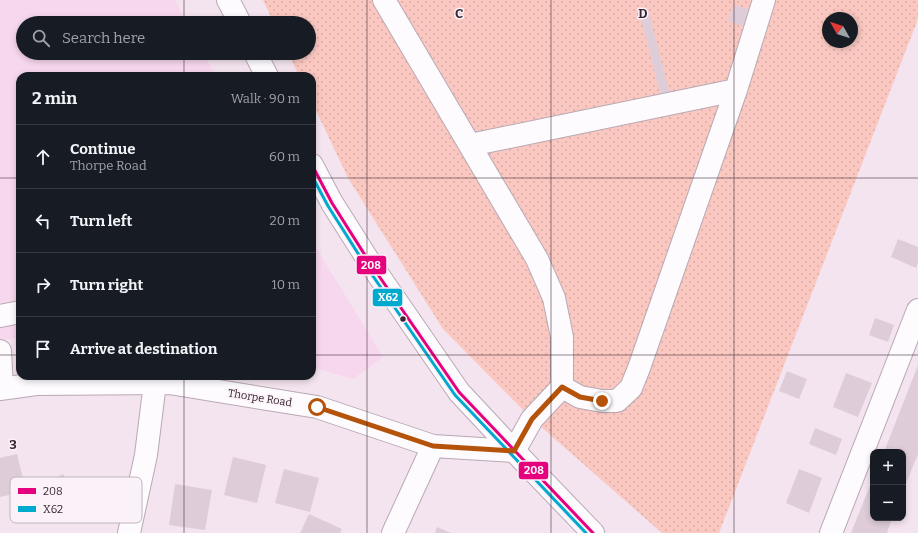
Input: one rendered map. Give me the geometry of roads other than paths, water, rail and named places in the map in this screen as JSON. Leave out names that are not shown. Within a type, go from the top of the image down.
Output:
[{"type":"street","points":[[228,0],[236,16]]},
{"type":"street","points":[[384,0],[537,259],[554,298],[562,337],[562,387],[532,419],[514,451]]},
{"type":"street","points":[[562,387],[580,397],[602,401],[617,401],[631,388],[736,90],[764,0]]},
{"type":"street","points":[[259,60],[265,72]]},
{"type":"street","points":[[470,145],[736,90]]},
{"type":"street","points":[[316,173],[332,203],[370,263],[459,392],[593,533]]},
{"type":"street","points":[[832,533],[918,310]]},
{"type":"street","points":[[0,316],[16,313]]},
{"type":"street","points":[[0,351],[1,389]]},
{"type":"street","points":[[141,477],[146,455],[155,383]]},
{"type":"street","name":"Thorpe Road","points":[[1,389],[36,384],[169,383],[317,407],[433,446],[514,451]]},
{"type":"street","points":[[393,533],[433,446]]},
{"type":"street","points":[[129,533],[131,523]]}]
